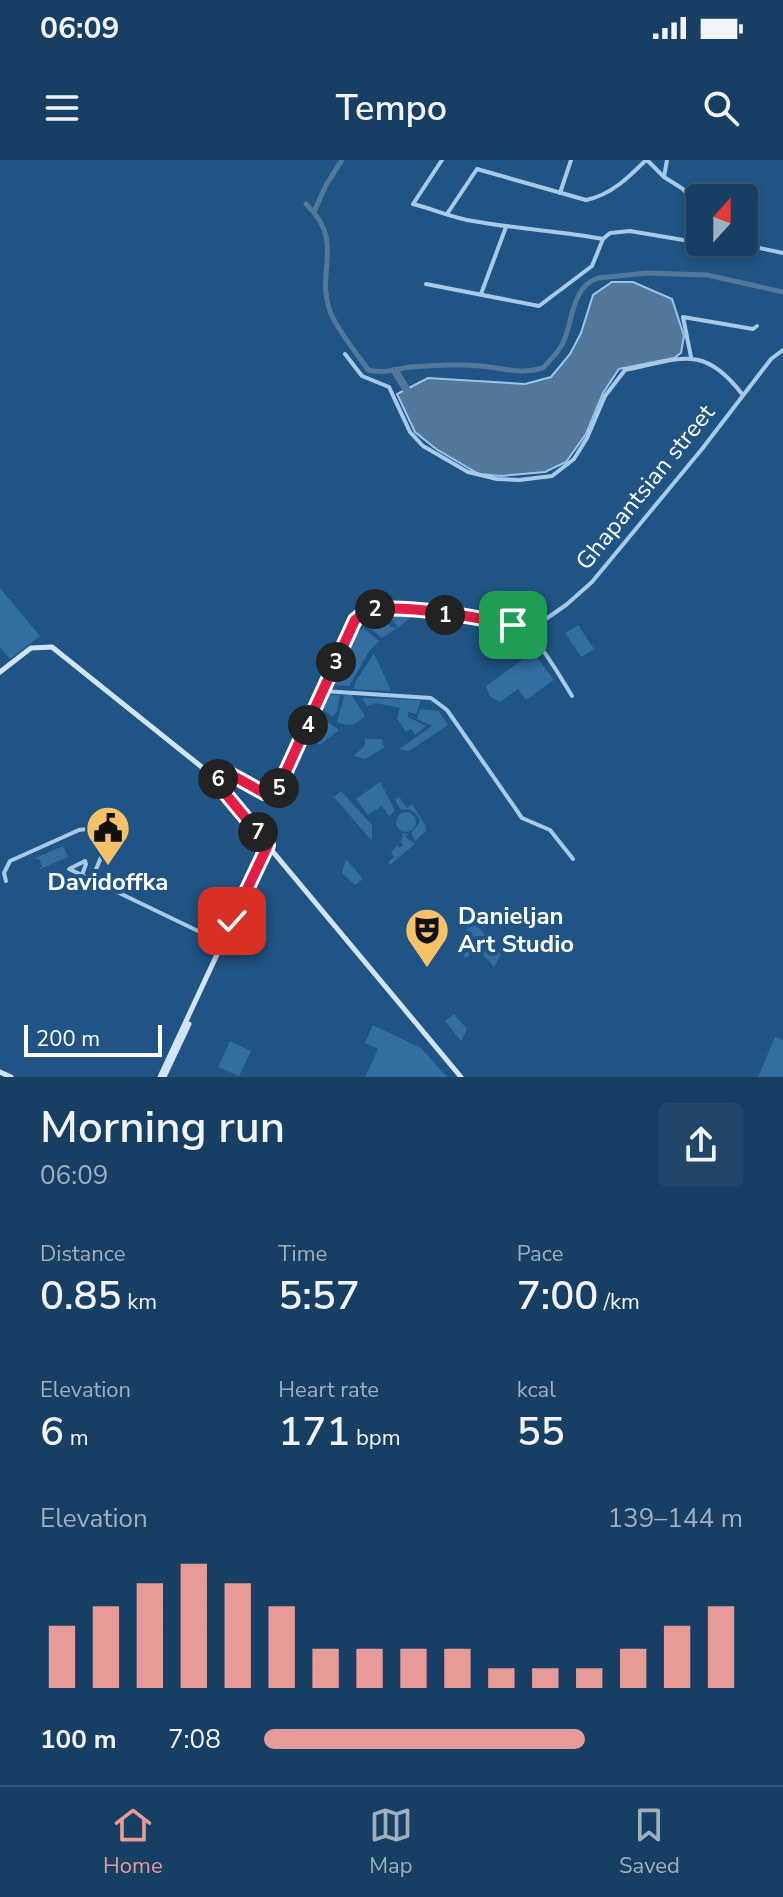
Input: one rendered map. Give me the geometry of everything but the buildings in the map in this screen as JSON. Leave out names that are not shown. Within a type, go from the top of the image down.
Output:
[{"type":"street","points":[[442,160],[413,204],[506,227],[546,229],[603,239]]},
{"type":"street","points":[[560,193],[571,160]]},
{"type":"street","points":[[447,214],[477,169],[586,200],[599,198],[646,160],[686,193]]},
{"type":"street","points":[[664,177],[667,160]]},
{"type":"street","points":[[481,294],[506,227]]},
{"type":"street","points":[[426,284],[539,306],[592,266],[603,239],[610,233],[630,231],[686,240]]},
{"type":"street","points":[[758,248],[783,253]]},
{"type":"street","points":[[691,357],[683,317],[753,329],[757,326]]},
{"type":"street","name":"Ghapantsian street","points":[[527,632],[592,582],[694,460],[742,394],[771,359],[783,350]]},
{"type":"street","points":[[345,354],[362,376],[389,387],[410,432],[423,446],[468,472],[497,479],[552,476],[574,459],[605,396],[625,370],[691,357],[727,374],[742,394]]},
{"type":"street","points":[[214,781],[230,774],[264,793],[277,791],[355,620],[375,609],[413,610],[506,624],[527,632],[572,696]]},
{"type":"street","points":[[0,673],[31,651],[44,647],[53,650],[193,761],[214,781],[459,1077]]},
{"type":"street","points":[[323,691],[431,698],[439,702],[522,818],[550,830],[573,859]]},
{"type":"street","points":[[6,881],[5,867],[10,861],[88,828],[101,834],[106,845],[92,879]]},
{"type":"street","points":[[162,1077],[268,847]]},
{"type":"street","points":[[82,875],[224,943]]},
{"type":"street","points":[[0,1073],[9,1077]]},
{"type":"shaded area","points":[[612,282],[633,282],[672,299],[684,336],[681,353],[674,358],[619,369],[603,393],[586,434],[566,462],[545,472],[501,476],[479,474],[436,449],[415,432],[397,394],[428,378],[525,384],[551,377],[570,354],[581,333],[593,295]]},
{"type":"shaded area","points":[[0,588],[40,636],[10,659],[0,647]]},
{"type":"shaded area","points":[[392,614],[411,617],[398,628],[393,620],[388,622],[390,627],[397,628],[382,638],[366,625]]},
{"type":"shaded area","points":[[578,625],[594,649],[581,657],[565,633]]},
{"type":"shaded area","points":[[363,628],[379,641],[370,650],[349,686],[333,685],[355,635]]},
{"type":"shaded area","points":[[533,652],[554,680],[526,700],[518,689],[500,702],[489,696],[486,686]]},
{"type":"shaded area","points":[[374,653],[391,691],[354,689]]},
{"type":"shaded area","points":[[351,694],[365,716],[352,725],[346,725],[337,722],[344,696]]},
{"type":"shaded area","points":[[328,695],[340,695],[337,712],[332,717],[322,708]]},
{"type":"shaded area","points":[[362,698],[421,700],[416,714],[408,712],[408,717],[426,726],[415,735],[411,729],[406,732],[397,718],[400,708],[376,703],[367,706]]},
{"type":"shaded area","points":[[420,709],[439,711],[448,725],[409,751],[399,749],[432,726],[417,719]]},
{"type":"shaded area","points":[[320,716],[339,730],[321,744],[307,741]]},
{"type":"shaded area","points":[[365,739],[382,739],[384,748],[365,759],[354,756],[365,745]]},
{"type":"shaded area","points":[[380,782],[395,810],[389,816],[382,806],[368,815],[356,799]]},
{"type":"shaded area","points":[[341,791],[372,825],[372,841],[334,797]]},
{"type":"shaded area","points":[[399,797],[407,808],[412,804],[425,825],[426,831],[415,841],[411,833],[419,819],[411,811],[401,810],[395,800]]},
{"type":"shaded area","points":[[406,812],[413,815],[416,822],[413,829],[406,832],[399,829],[396,822],[399,815]]},
{"type":"shaded area","points":[[401,833],[408,834],[406,837],[415,844],[390,865],[388,862],[394,857],[391,852],[403,845]]},
{"type":"shaded area","points":[[63,846],[68,857],[38,870],[42,866],[39,859],[33,859]]},
{"type":"shaded area","points":[[346,859],[363,879],[355,885],[342,873]]},
{"type":"shaded area","points":[[475,923],[501,954],[494,967],[478,949],[466,958],[459,951],[470,941],[463,933]]},
{"type":"shaded area","points":[[454,1014],[467,1029],[461,1041],[445,1021]]},
{"type":"shaded area","points":[[373,1025],[421,1048],[447,1077],[365,1077],[378,1049],[365,1043]]},
{"type":"shaded area","points":[[775,1037],[783,1040],[783,1077],[758,1077]]},
{"type":"shaded area","points":[[230,1041],[251,1051],[239,1076],[218,1067]]},
{"type":"waterway","points":[[314,212],[342,160]]},
{"type":"waterway","points":[[306,204],[325,231],[326,296],[330,311],[368,370],[446,365],[519,371],[543,368],[563,343],[578,297],[589,283],[598,278],[647,273],[707,275],[783,292]]},
{"type":"waterway","points":[[395,371],[406,389]]},
{"type":"place","name":"Davidoffka","points":[[108,867]]},
{"type":"place","name":"Danieljan Art Studio","points":[[427,969]]},
{"type":"route","points":[[232,921],[268,845],[215,781],[230,774],[264,793],[277,791],[355,620],[375,609],[413,610],[513,625]]}]
